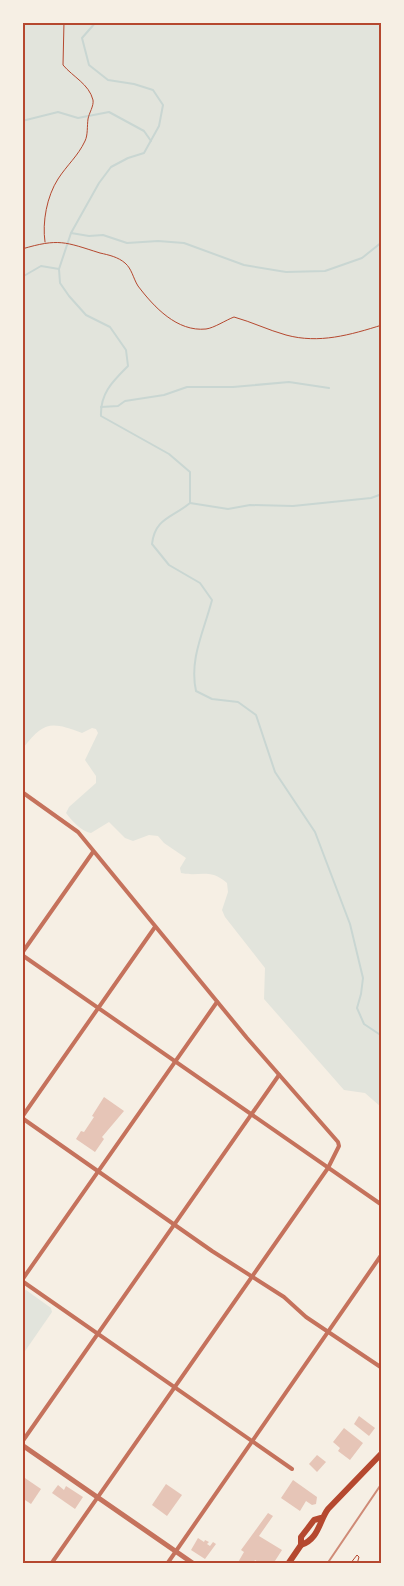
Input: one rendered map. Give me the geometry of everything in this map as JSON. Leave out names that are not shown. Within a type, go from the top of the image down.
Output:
[{"type":"main road","points":[[288,1564],[301,1545],[301,1537],[314,1520],[322,1518],[382,1453]]},
{"type":"street","points":[[22,792],[72,827],[278,1075],[338,1142],[339,1148],[328,1168],[51,1564]]},
{"type":"street","points":[[93,852],[22,954],[382,1205]]},
{"type":"street","points":[[155,927],[22,1117],[98,1172],[150,1206],[174,1225],[284,1298],[382,1368]]},
{"type":"street","points":[[217,1002],[22,1281],[292,1469]]},
{"type":"street","points":[[194,1564],[22,1443],[278,1075]]},
{"type":"street","points":[[167,1564],[382,1254]]},
{"type":"path","points":[[45,242],[43,230],[48,204],[58,179],[76,159],[86,139],[92,99],[81,81],[64,65],[64,22]]},
{"type":"path","points":[[22,249],[45,242],[57,241],[108,254],[126,263],[139,287],[156,307],[165,316],[182,325],[208,329],[234,317],[284,335],[313,339],[351,335],[382,325]]},
{"type":"path","points":[[350,1564],[357,1555],[359,1557],[357,1564]]},
{"type":"shaded area","points":[[23,23],[381,23],[381,1107],[365,1093],[344,1090],[264,999],[265,968],[225,917],[222,910],[228,892],[227,883],[221,878],[210,874],[181,873],[180,868],[186,858],[164,843],[158,836],[149,835],[133,841],[125,838],[109,822],[91,833],[87,832],[80,828],[66,813],[69,807],[96,783],[96,776],[85,760],[98,733],[96,729],[92,728],[82,733],[62,727],[48,726],[30,739],[23,748]]},
{"type":"shaded area","points":[[26,1290],[51,1308],[52,1312],[23,1354],[22,1291]]},
{"type":"building","points":[[104,1097],[124,1111],[102,1137],[104,1139],[95,1152],[76,1139],[81,1131],[84,1132],[94,1117],[92,1116]]},
{"type":"building","points":[[359,1416],[375,1428],[369,1436],[354,1424]]},
{"type":"building","points":[[344,1428],[363,1443],[350,1460],[338,1451],[340,1448],[333,1442]]},
{"type":"building","points":[[317,1455],[326,1462],[317,1472],[309,1464]]},
{"type":"building","points":[[22,1476],[41,1489],[31,1504],[22,1498]]},
{"type":"building","points":[[293,1480],[317,1497],[316,1504],[312,1505],[306,1501],[300,1511],[281,1498]]},
{"type":"building","points":[[166,1484],[182,1495],[167,1516],[152,1505]]},
{"type":"building","points":[[58,1485],[64,1490],[66,1486],[83,1497],[75,1509],[52,1493]]},
{"type":"building","points":[[268,1513],[273,1516],[259,1536],[282,1550],[273,1564],[261,1564],[255,1560],[253,1564],[237,1564],[244,1552],[241,1550]]},
{"type":"building","points":[[198,1538],[204,1542],[205,1540],[209,1542],[207,1544],[210,1546],[213,1542],[216,1544],[205,1559],[191,1550]]},
{"type":"waterway","points":[[96,22],[82,38],[89,65],[108,80],[134,84],[153,90],[163,105],[159,126],[144,153],[128,158],[111,167],[99,183],[71,233],[59,269],[60,283],[86,315],[110,327],[126,350],[128,366],[108,388],[101,408],[101,416],[169,454],[190,472],[190,503],[165,519],[157,529],[152,544],[169,565],[200,583],[212,600],[196,656],[194,668],[196,691],[212,699],[238,702],[256,715],[275,772],[315,832],[350,924],[363,978],[357,1008],[364,1024],[382,1036]]},
{"type":"waterway","points":[[22,121],[58,112],[78,118],[109,112],[144,131],[151,141]]},
{"type":"waterway","points":[[71,233],[89,236],[103,235],[127,243],[158,241],[184,243],[244,265],[286,272],[325,271],[362,258],[382,242]]},
{"type":"waterway","points":[[22,277],[41,266],[59,269]]},
{"type":"waterway","points":[[101,407],[118,406],[125,401],[164,395],[187,387],[233,387],[289,382],[329,388]]},
{"type":"waterway","points":[[190,503],[228,509],[250,505],[293,506],[371,498],[382,494]]},
{"type":"railway","points":[[327,1564],[382,1483]]}]
